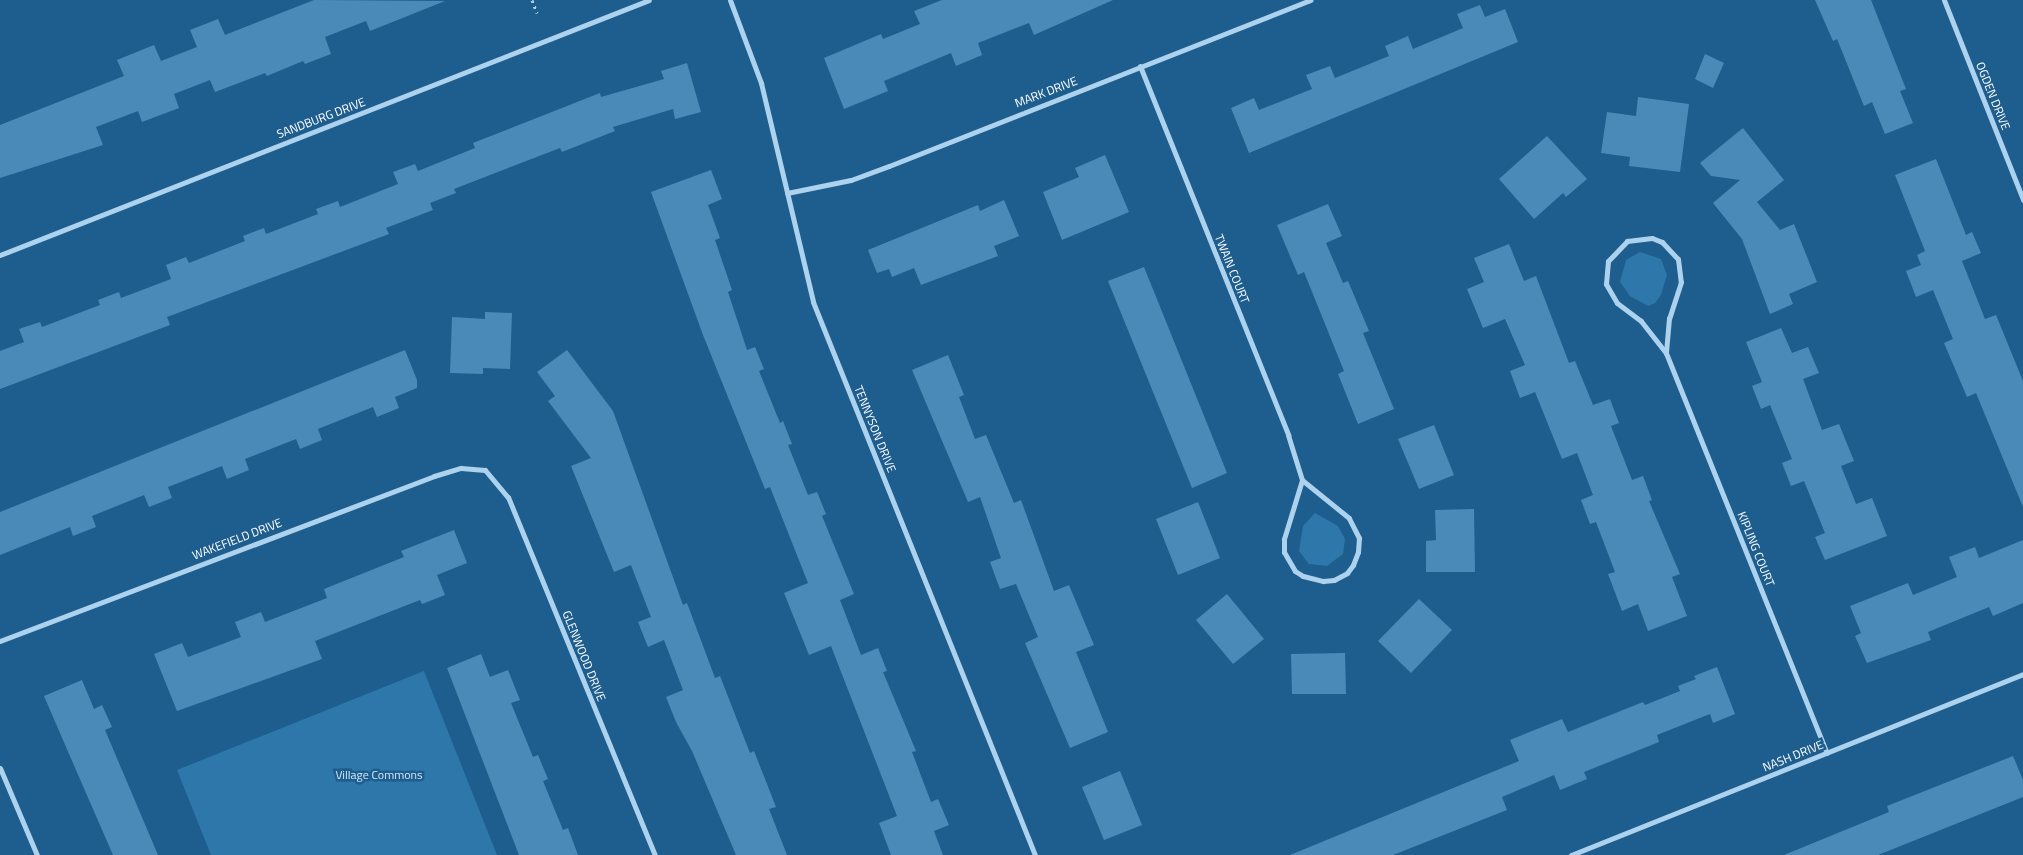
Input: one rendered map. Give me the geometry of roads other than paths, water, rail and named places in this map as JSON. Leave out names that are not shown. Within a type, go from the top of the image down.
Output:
[{"type":"street","name":"SANDBURG DRIVE","points":[[0,255],[649,0]]},
{"type":"street","name":"TENNYSON DRIVE","points":[[730,0],[761,83],[813,302],[1035,855]]},
{"type":"street","name":"MARK DRIVE","points":[[787,193],[851,180],[1310,0]]},
{"type":"street","name":"OGDEN DRIVE","points":[[1944,0],[2023,200]]},
{"type":"street","name":"TWAIN COURT","points":[[1140,66],[1288,435],[1302,480]]},
{"type":"street","name":"KIPLING COURT","points":[[1666,353],[1669,318],[1681,282],[1681,269],[1678,259],[1662,242],[1652,238],[1627,241],[1608,261],[1606,284],[1617,302],[1642,321],[1666,353],[1827,753]]},
{"type":"street","name":"WAKEFIELD DRIVE","points":[[0,641],[434,476],[461,468],[485,470]]},
{"type":"street","name":"GLENWOOD DRIVE","points":[[485,470],[508,497],[655,855]]},
{"type":"street","points":[[1302,480],[1340,509],[1358,532],[1358,552],[1353,565],[1347,573],[1334,580],[1323,581],[1303,576],[1295,571],[1284,552],[1284,539],[1302,480]]},
{"type":"street","name":"NASH DRIVE","points":[[1571,855],[2023,674]]},
{"type":"street","points":[[0,768],[37,855]]},
{"type":"park label","name":"Village Commons","points":[[379,775]]}]
